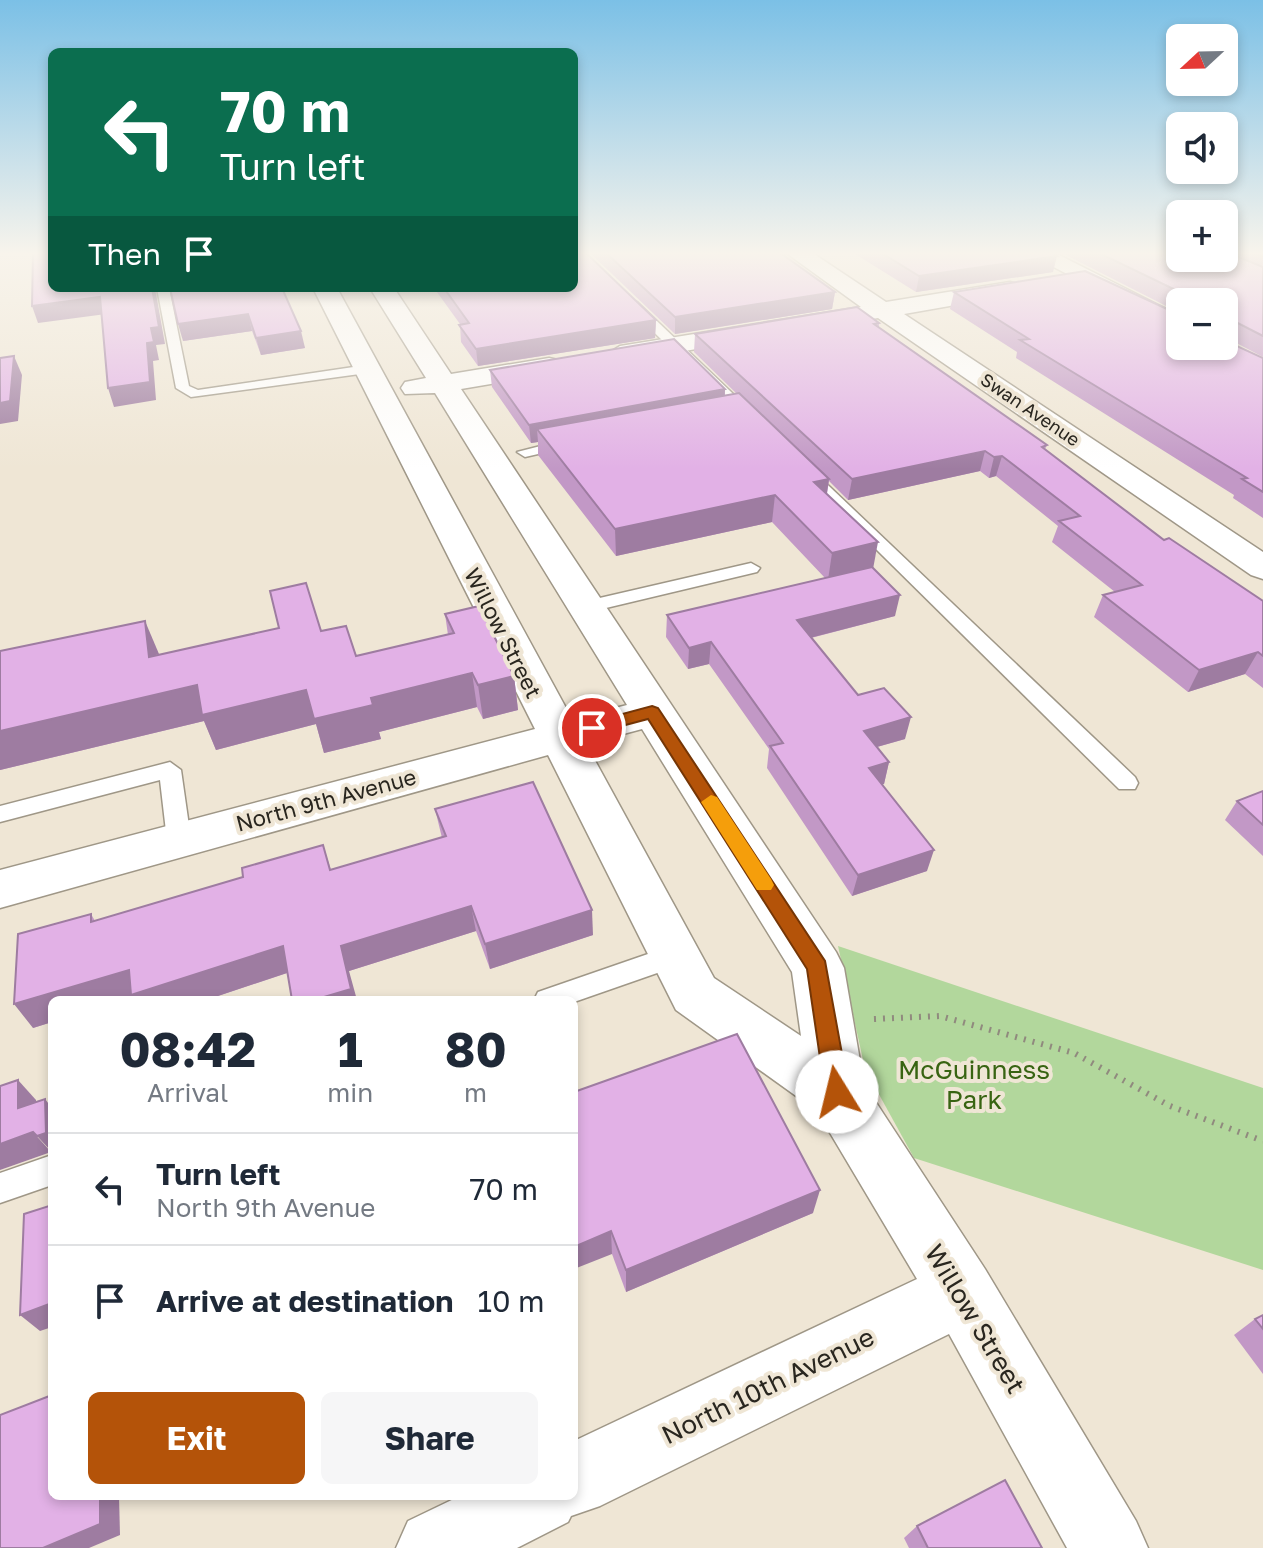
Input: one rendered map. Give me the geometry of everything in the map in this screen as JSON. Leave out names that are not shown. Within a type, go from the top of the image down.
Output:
[{"type":"street","name":"Willow Street","points":[[344,324],[557,737],[695,994],[837,1092]]},
{"type":"street","name":"Willow Street","points":[[404,324],[818,968],[837,1092],[962,1292],[1109,1548]]},
{"type":"street","points":[[373,382],[441,384],[798,324]]},
{"type":"street","name":"Swan Avenue","points":[[903,324],[1263,568]]},
{"type":"street","name":"North 9th Avenue","points":[[0,889],[652,712]]},
{"type":"street","name":"North 10th Avenue","points":[[578,1478],[962,1292]]},
{"type":"street","points":[[435,1548],[534,1500]]},
{"type":"lane","points":[[170,324],[183,388],[196,394],[373,382]]},
{"type":"lane","points":[[653,324],[735,412],[765,432]]},
{"type":"lane","points":[[525,452],[587,440]]},
{"type":"lane","points":[[788,454],[1127,783]]},
{"type":"lane","points":[[585,607],[751,568]]},
{"type":"lane","points":[[0,814],[170,770],[179,840]]},
{"type":"lane","points":[[559,996],[674,956]]},
{"type":"lane","points":[[0,1188],[48,1171]]},
{"type":"path","points":[[826,1021],[940,1016],[1074,1053],[1170,1106],[1263,1141]]},
{"type":"green space","name":"McGuinness Park","points":[[838,946],[1263,1088],[1263,1270],[914,1158],[865,1069]]},
{"type":"building","points":[[102,324],[159,324],[159,327],[151,328],[154,342],[147,343],[150,382],[108,388]]},
{"type":"building","points":[[251,324],[298,324],[301,331],[256,338]]},
{"type":"building","points":[[463,324],[630,324],[476,349],[459,325]]},
{"type":"building","points":[[754,324],[874,324],[1047,445],[1042,447],[1164,540],[1169,538],[1263,601],[1263,656],[1258,652],[1199,670],[1103,595],[1142,585],[1059,521],[1080,516],[1002,456],[994,457],[985,451],[852,479],[695,334]]},
{"type":"building","points":[[1005,324],[1166,324],[1166,360],[1238,360],[1238,346],[1263,358],[1263,492],[1242,479],[1247,478],[1020,340],[1029,339]]},
{"type":"building","points":[[1240,324],[1263,324],[1263,336]]},
{"type":"building","points":[[674,339],[725,389],[529,425],[490,370]]},
{"type":"building","points":[[14,356],[10,401],[0,403],[0,358]]},
{"type":"building","points":[[739,393],[829,479],[814,482],[878,542],[832,553],[775,495],[615,529],[537,429]]},
{"type":"building","points":[[872,567],[900,595],[797,620],[858,695],[884,688],[911,717],[864,731],[889,762],[869,768],[934,850],[858,875],[770,746],[783,743],[711,642],[689,648],[667,615]]},
{"type":"building","points":[[306,583],[321,631],[346,626],[356,656],[454,633],[445,614],[479,606],[514,676],[478,685],[472,673],[371,698],[373,705],[314,719],[306,690],[202,715],[197,685],[0,731],[0,651],[145,621],[149,657],[279,628],[270,591]]},
{"type":"building","points":[[533,782],[592,910],[485,944],[471,906],[341,946],[351,989],[327,996],[291,996],[283,946],[131,995],[129,970],[14,1004],[18,934],[91,914],[91,922],[243,877],[242,868],[323,845],[330,870],[446,836],[435,809]]},
{"type":"building","points":[[1263,791],[1263,825],[1237,801]]},
{"type":"building","points":[[737,1034],[820,1190],[626,1270],[611,1231],[578,1245],[578,1091]]},
{"type":"building","points":[[18,1080],[18,1108],[45,1099],[46,1133],[37,1136],[33,1132],[0,1144],[0,1086]]},
{"type":"building","points":[[48,1206],[48,1304],[20,1315],[24,1214]]},
{"type":"building","points":[[1263,1315],[1263,1329],[1255,1319]]},
{"type":"building","points":[[48,1397],[48,1500],[100,1500],[100,1524],[43,1548],[0,1548],[0,1415]]},
{"type":"building","points":[[1005,1480],[1042,1548],[928,1548],[917,1526]]},
{"type":"slow traffic","points":[[711,802],[764,885]]},
{"type":"route","points":[[592,728],[652,712],[818,968],[837,1092]]}]
